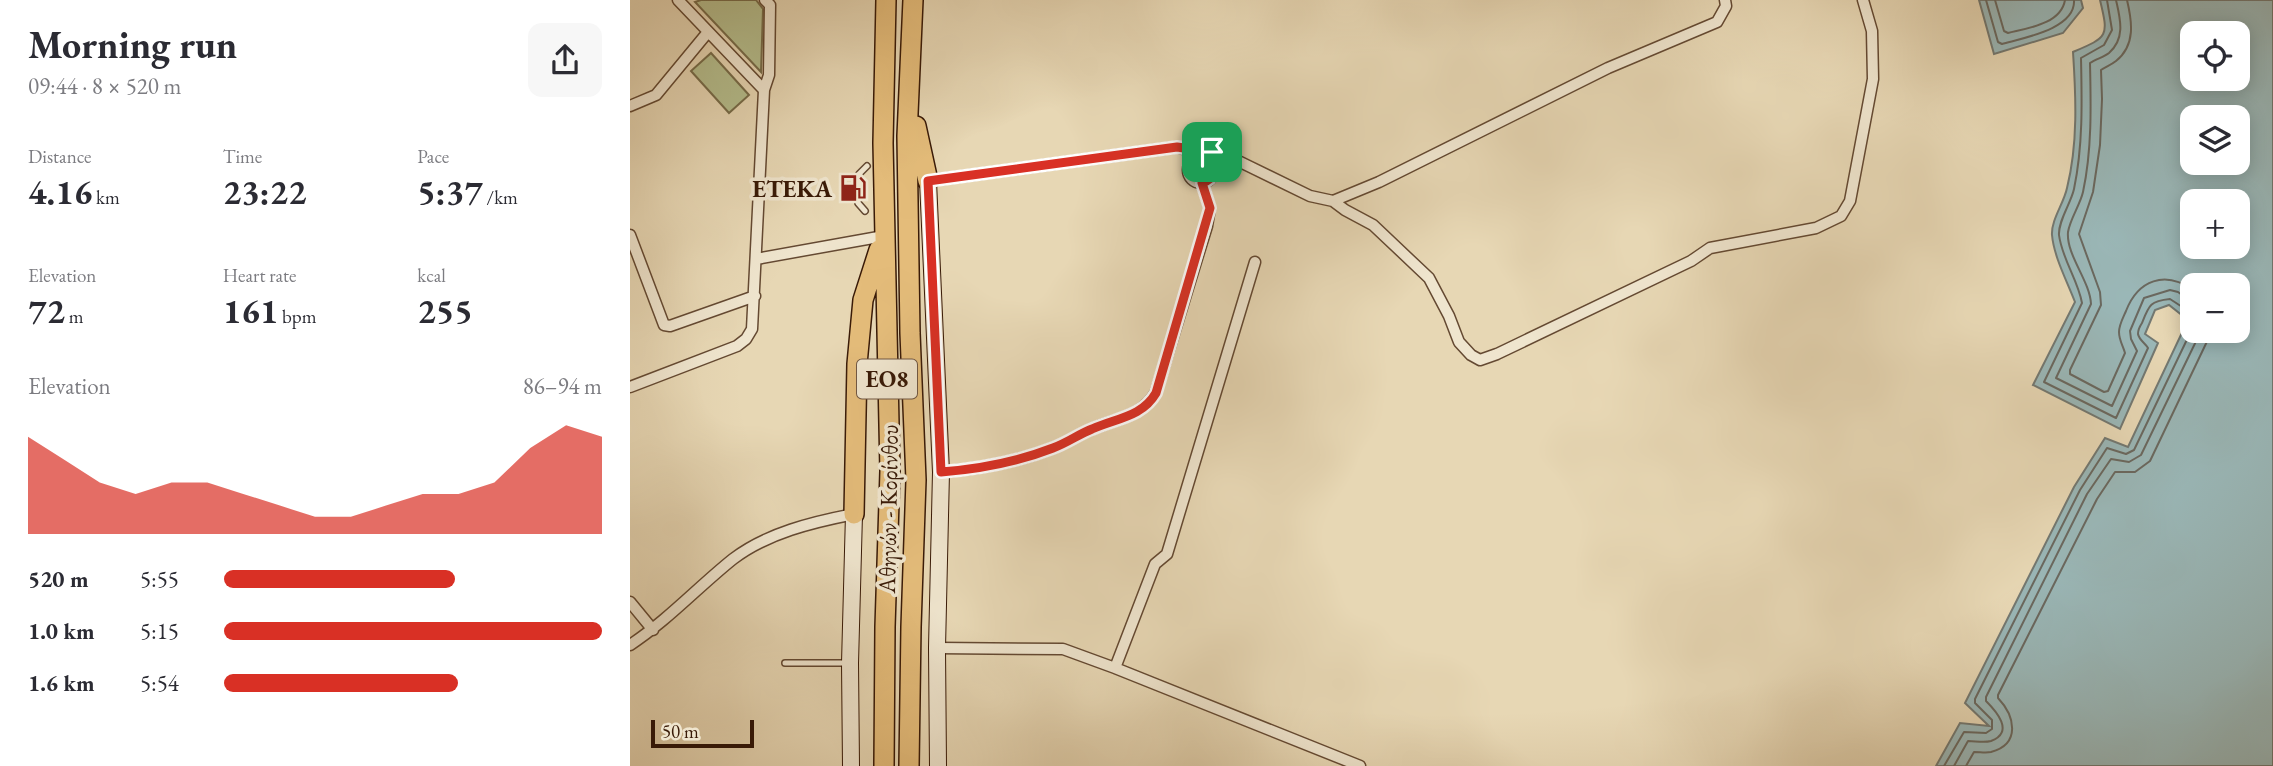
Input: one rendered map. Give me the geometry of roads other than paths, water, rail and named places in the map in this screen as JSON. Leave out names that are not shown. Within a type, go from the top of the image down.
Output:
[{"type":"highway","name":"Αθηνών - Κορίνθου","points":[[884,766],[885,627],[890,522],[883,143],[886,0]]},
{"type":"highway","name":"Αθηνών - Κορίνθου","points":[[909,766],[916,480],[906,135],[913,0]]},
{"type":"highway","points":[[908,88],[928,181]]},
{"type":"highway","points":[[854,514],[857,364],[863,300],[884,236]]},
{"type":"main road","points":[[928,181],[941,472],[937,648],[938,766]]},
{"type":"main road","points":[[851,766],[850,663],[854,514]]},
{"type":"street","points":[[678,0],[764,90]]},
{"type":"street","points":[[630,387],[740,344],[748,337],[752,328],[764,90],[769,75],[770,5],[765,0]]},
{"type":"street","points":[[1333,201],[1392,176],[1608,68],[1717,22],[1726,6],[1725,0]]},
{"type":"street","points":[[928,181],[1177,147],[1198,157],[1230,157],[1310,196],[1333,201],[1373,225],[1429,278],[1459,341],[1471,355],[1480,360],[1691,261],[1710,248],[1816,228],[1841,216],[1850,201],[1873,79],[1872,32],[1863,0]]},
{"type":"street","points":[[630,106],[656,94],[708,32]]},
{"type":"street","points":[[1191,154],[1189,174],[1192,179],[1202,183]]},
{"type":"street","points":[[1202,183],[1213,173],[1210,155]]},
{"type":"street","points":[[941,472],[976,470],[1031,456],[1091,429],[1134,414],[1149,405],[1156,393],[1206,226],[1210,208],[1202,183]]},
{"type":"street","points":[[630,235],[661,323],[665,326],[755,296]]},
{"type":"street","points":[[756,259],[884,236]]},
{"type":"street","points":[[1115,668],[1155,564],[1167,554],[1255,262]]},
{"type":"street","points":[[630,645],[653,630],[733,559],[749,549],[807,524],[854,514]]},
{"type":"street","points":[[630,602],[653,630]]},
{"type":"street","points":[[937,648],[1063,649],[1360,766]]},
{"type":"lane","points":[[865,211],[858,203],[859,174],[867,166]]},
{"type":"lane","points":[[785,663],[850,663]]},
{"type":"water","points":[[1979,0],[2081,0],[2083,8],[2063,33],[1994,54]]},
{"type":"water","points":[[2100,0],[2273,0],[2273,766],[1936,766],[1960,723],[1989,726],[1965,703],[2074,487],[2105,438],[2128,447],[2180,337],[2180,343],[2250,343],[2250,273],[2180,273],[2180,314],[2169,305],[2155,310],[2145,334],[2158,343],[2120,429],[2033,385],[2075,302],[2055,252],[2052,229],[2065,194],[2073,155],[2073,52],[2099,39],[2105,29]]},
{"type":"place","name":"ΕΤΕΚΑ","points":[[853,188]]}]
